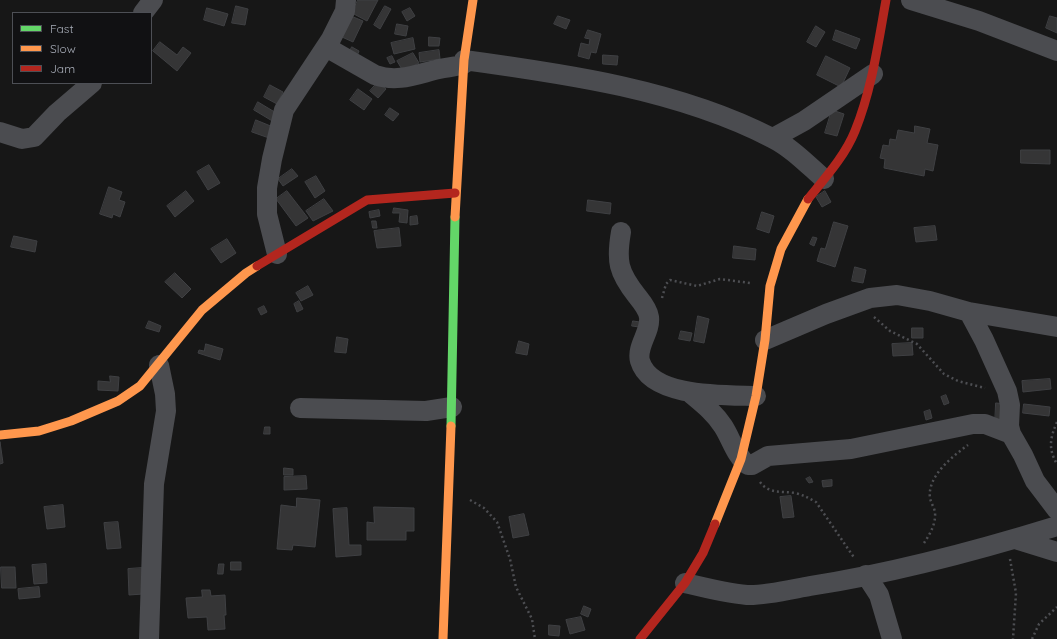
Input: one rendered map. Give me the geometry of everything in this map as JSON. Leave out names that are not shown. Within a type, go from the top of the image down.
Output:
[{"type":"street","points":[[143,12],[152,0]]},
{"type":"street","points":[[277,254],[267,214],[267,188],[272,159],[284,110],[326,46],[345,11],[346,0]]},
{"type":"street","points":[[443,639],[450,488],[455,194],[464,62],[473,0]]},
{"type":"street","points":[[640,639],[685,583],[703,553],[747,462],[765,340],[770,286],[781,249],[807,200],[834,168],[855,132],[873,74],[886,0]]},
{"type":"street","points":[[911,0],[978,21],[1057,51]]},
{"type":"street","points":[[326,46],[375,75],[384,78],[393,79],[415,76],[464,62],[527,68],[662,96],[713,113],[773,138],[795,153],[824,179]]},
{"type":"street","points":[[773,138],[804,121],[873,74]]},
{"type":"street","points":[[0,132],[22,139],[34,138],[57,114],[91,84]]},
{"type":"street","points":[[0,435],[39,432],[71,421],[111,404],[140,386],[159,365],[202,310],[246,272],[367,200],[455,194]]},
{"type":"street","points":[[621,232],[617,254],[620,271],[643,303],[649,316],[648,331],[641,350],[640,360],[646,372],[663,384],[689,392],[756,396]]},
{"type":"street","points":[[765,340],[826,314],[870,298],[897,295],[930,301],[969,312],[1057,327]]},
{"type":"street","points":[[969,312],[988,346],[1007,391],[1010,405],[1009,426],[1003,430]]},
{"type":"street","points":[[149,639],[154,484],[166,411],[165,394],[159,365]]},
{"type":"street","points":[[689,392],[709,408],[747,462]]},
{"type":"street","points":[[300,408],[426,411],[452,407]]},
{"type":"street","points":[[747,462],[768,456],[851,449],[973,424],[985,424],[1003,430],[1023,455],[1035,481],[1057,510]]},
{"type":"street","points":[[685,583],[719,591],[749,595],[834,582],[905,567],[1057,526]]},
{"type":"street","points":[[1009,540],[1057,552]]},
{"type":"street","points":[[866,575],[879,595],[892,639]]},
{"type":"path","points":[[649,316],[658,310],[666,284],[670,280],[697,286],[720,279],[770,286]]},
{"type":"path","points":[[856,303],[890,331],[917,344],[944,374],[975,386],[1007,391]]},
{"type":"path","points":[[1057,422],[1050,441],[1051,454],[1057,464]]},
{"type":"path","points":[[905,567],[930,535],[935,523],[935,512],[930,497],[934,478],[963,448],[1003,430]]},
{"type":"path","points":[[747,462],[763,486],[770,491],[795,493],[806,496],[816,502],[866,575]]},
{"type":"path","points":[[450,488],[484,508],[497,522],[510,559],[516,587],[532,619],[535,639]]},
{"type":"path","points":[[1009,540],[1016,594],[1013,639]]},
{"type":"path","points":[[1032,639],[1039,624],[1057,607]]},
{"type":"building","points":[[358,0],[378,0],[367,21],[352,13]]},
{"type":"building","points":[[236,6],[248,9],[245,25],[232,23]]},
{"type":"building","points":[[385,6],[391,9],[380,29],[374,25]]},
{"type":"building","points":[[207,8],[228,14],[224,26],[204,20]]},
{"type":"building","points":[[410,8],[415,16],[407,21],[402,12]]},
{"type":"building","points":[[351,16],[363,21],[353,42],[342,37]]},
{"type":"building","points":[[558,16],[570,20],[566,29],[554,24]]},
{"type":"building","points":[[1050,16],[1057,18],[1057,33],[1046,28]]},
{"type":"building","points":[[397,24],[408,26],[406,36],[395,34]]},
{"type":"building","points":[[816,26],[825,32],[816,47],[807,42]]},
{"type":"building","points":[[588,30],[601,34],[596,53],[591,52],[589,59],[578,56],[581,43],[589,45],[590,39],[585,38]]},
{"type":"building","points":[[836,30],[860,39],[856,49],[833,40]]},
{"type":"building","points":[[429,37],[440,38],[439,46],[429,46]]},
{"type":"building","points":[[413,38],[415,49],[394,54],[391,43]]},
{"type":"building","points":[[160,42],[177,55],[183,47],[191,53],[177,71],[153,51]]},
{"type":"building","points":[[352,47],[359,51],[357,56],[349,53]]},
{"type":"building","points":[[439,50],[440,59],[420,62],[419,53]]},
{"type":"building","points":[[413,53],[419,63],[403,71],[397,61]]},
{"type":"building","points":[[603,55],[618,56],[617,65],[603,64]]},
{"type":"building","points":[[392,56],[395,62],[390,64],[387,58]]},
{"type":"building","points":[[826,56],[850,68],[841,87],[817,75]]},
{"type":"building","points":[[378,82],[386,89],[378,98],[370,91]]},
{"type":"building","points":[[270,85],[283,92],[277,104],[264,97]]},
{"type":"building","points":[[358,89],[372,99],[364,110],[350,100]]},
{"type":"building","points":[[258,102],[278,114],[274,122],[254,110]]},
{"type":"building","points":[[390,108],[399,114],[393,121],[385,115]]},
{"type":"building","points":[[832,110],[844,114],[837,136],[825,133]]},
{"type":"building","points":[[256,120],[273,127],[269,138],[252,132]]},
{"type":"building","points":[[915,126],[930,129],[927,143],[938,145],[933,171],[925,169],[924,176],[884,168],[885,159],[880,158],[883,145],[889,146],[890,139],[896,140],[898,130],[914,133]]},
{"type":"building","points":[[1021,150],[1050,150],[1050,164],[1021,163]]},
{"type":"building","points":[[209,165],[220,183],[208,190],[197,172]]},
{"type":"building","points":[[292,169],[298,176],[283,186],[278,179]]},
{"type":"building","points":[[316,176],[325,191],[315,198],[305,182]]},
{"type":"building","points":[[109,187],[122,192],[119,200],[125,202],[120,217],[113,214],[112,218],[100,214]]},
{"type":"building","points":[[186,191],[194,201],[175,217],[167,206]]},
{"type":"building","points":[[287,191],[308,218],[296,226],[276,199]]},
{"type":"building","points":[[825,191],[831,202],[822,207],[816,197]]},
{"type":"building","points":[[324,199],[333,211],[313,221],[306,211]]},
{"type":"building","points":[[588,200],[611,203],[610,214],[587,211]]},
{"type":"building","points":[[394,208],[408,210],[407,223],[399,222],[400,213],[393,213]]},
{"type":"building","points":[[379,210],[380,216],[370,218],[369,212]]},
{"type":"building","points":[[762,212],[774,216],[769,233],[757,229]]},
{"type":"building","points":[[417,216],[418,224],[410,225],[410,217]]},
{"type":"building","points":[[372,221],[376,221],[377,228],[373,228]]},
{"type":"building","points":[[834,222],[848,226],[835,267],[817,261],[821,248],[825,249]]},
{"type":"building","points":[[935,226],[937,240],[916,242],[914,228]]},
{"type":"building","points":[[399,228],[401,246],[377,248],[374,231]]},
{"type":"building","points":[[14,236],[37,241],[35,252],[11,247]]},
{"type":"building","points":[[813,237],[817,238],[814,246],[810,244]]},
{"type":"building","points":[[227,239],[236,253],[221,263],[211,249]]},
{"type":"building","points":[[734,246],[756,249],[755,260],[733,258]]},
{"type":"building","points":[[855,267],[866,270],[863,283],[852,281]]},
{"type":"building","points":[[175,273],[191,289],[182,298],[165,282]]},
{"type":"building","points":[[308,286],[313,295],[301,301],[296,293]]},
{"type":"building","points":[[299,301],[303,309],[297,312],[294,304]]},
{"type":"building","points":[[264,306],[267,312],[261,315],[258,309]]},
{"type":"building","points":[[698,316],[709,319],[704,343],[694,341]]},
{"type":"building","points":[[149,321],[161,326],[159,332],[146,328]]},
{"type":"building","points":[[633,321],[640,322],[639,327],[632,326]]},
{"type":"building","points":[[912,328],[923,328],[923,338],[912,338]]},
{"type":"building","points":[[681,331],[692,333],[690,341],[679,339]]},
{"type":"building","points":[[337,337],[348,339],[346,353],[335,352]]},
{"type":"building","points":[[519,341],[529,344],[527,355],[516,353]]},
{"type":"building","points":[[912,343],[913,355],[893,356],[892,344]]},
{"type":"building","points":[[206,344],[223,349],[220,360],[198,353],[199,350],[204,351]]},
{"type":"building","points":[[110,376],[119,377],[118,391],[98,390],[98,381],[110,382]]},
{"type":"building","points":[[1050,379],[1051,389],[1023,392],[1022,381]]},
{"type":"building","points":[[946,395],[949,403],[944,405],[941,397]]},
{"type":"building","points":[[996,403],[1006,404],[1006,426],[995,426]]},
{"type":"building","points":[[1024,404],[1050,407],[1049,416],[1023,413]]},
{"type":"building","points":[[930,410],[932,418],[926,420],[924,412]]},
{"type":"building","points":[[265,427],[270,427],[270,434],[264,434]]},
{"type":"building","points":[[0,442],[3,463],[0,464]]},
{"type":"building","points":[[284,468],[293,469],[293,475],[284,475]]},
{"type":"building","points":[[306,476],[307,489],[284,490],[284,477]]},
{"type":"building","points":[[810,477],[813,482],[809,483],[806,479]]},
{"type":"building","points":[[832,480],[832,486],[823,487],[822,481]]},
{"type":"building","points":[[791,496],[794,517],[783,518],[780,497]]},
{"type":"building","points":[[297,498],[320,500],[315,547],[293,545],[292,550],[277,549],[281,505],[296,507]]},
{"type":"building","points":[[63,505],[65,527],[47,529],[44,507]]},
{"type":"building","points":[[374,507],[414,508],[414,531],[406,531],[406,540],[367,540],[367,522],[374,523]]},
{"type":"building","points":[[347,508],[349,545],[361,545],[361,555],[336,557],[333,509]]},
{"type":"building","points":[[524,514],[529,535],[513,538],[509,517]]},
{"type":"building","points":[[118,522],[121,548],[107,549],[104,523]]},
{"type":"building","points":[[231,562],[241,562],[241,570],[231,570]]},
{"type":"building","points":[[46,564],[47,583],[34,584],[32,565]]},
{"type":"building","points":[[219,564],[224,564],[223,574],[218,574]]},
{"type":"building","points":[[1,567],[15,567],[16,588],[2,588]]},
{"type":"building","points":[[142,568],[143,594],[129,595],[128,569]]},
{"type":"building","points":[[39,587],[40,597],[19,599],[18,589]]},
{"type":"building","points":[[202,590],[210,590],[211,596],[225,595],[225,629],[208,630],[207,617],[188,618],[186,598],[202,597]]},
{"type":"building","points":[[584,606],[591,609],[588,617],[581,614]]},
{"type":"building","points":[[581,617],[585,630],[570,634],[566,620]]},
{"type":"building","points":[[549,625],[560,626],[559,636],[549,635]]},
{"type":"traffic: fast","points":[[451,426],[455,217]]},
{"type":"traffic: slow","points":[[455,217],[464,60],[473,0]]},
{"type":"traffic: slow","points":[[715,524],[741,459],[756,396],[765,340],[770,286],[781,249],[808,199]]},
{"type":"traffic: slow","points":[[0,435],[39,431],[71,421],[118,401],[140,386],[202,310],[246,273],[257,266]]},
{"type":"traffic: slow","points":[[443,639],[451,426]]},
{"type":"traffic: jam","points":[[808,199],[840,158],[855,131],[870,83],[886,0]]},
{"type":"traffic: jam","points":[[257,266],[367,200],[455,193]]},
{"type":"traffic: jam","points":[[640,639],[685,583],[703,553],[715,524]]}]
